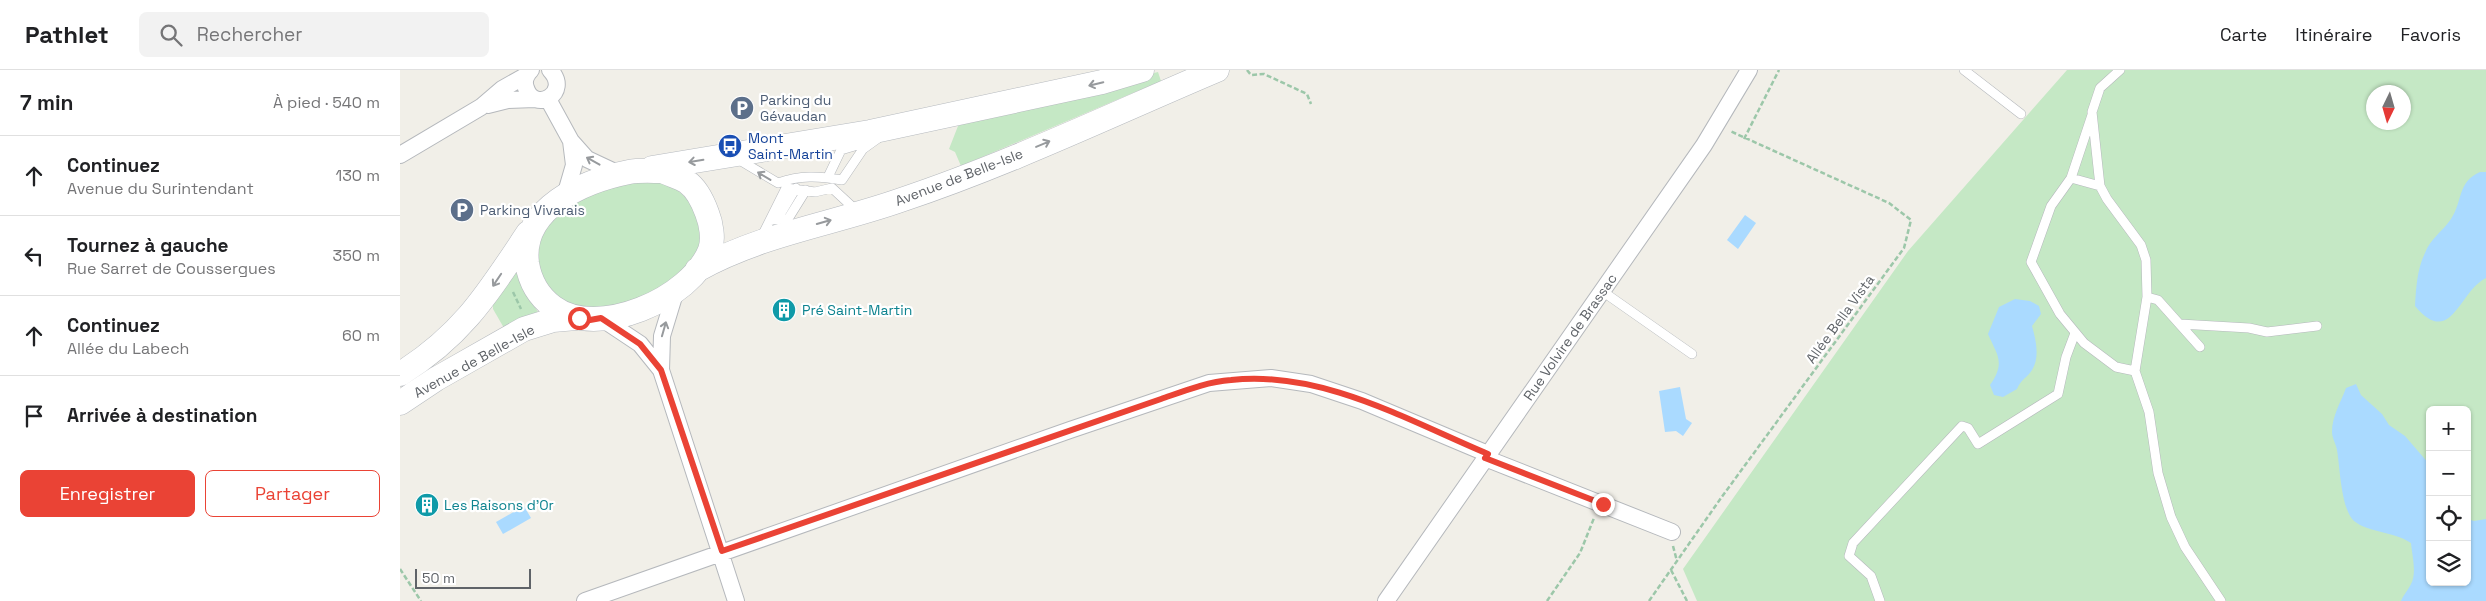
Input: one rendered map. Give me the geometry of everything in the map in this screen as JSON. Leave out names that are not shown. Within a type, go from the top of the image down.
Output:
[{"type":"street","points":[[482,107],[508,100],[541,99],[555,92],[554,77],[568,70]]},
{"type":"street","points":[[530,72],[524,84],[527,93],[541,99],[571,141],[587,159],[625,173],[662,171],[687,182],[703,200],[711,223],[710,250],[691,279],[662,300],[624,315],[590,318],[562,314],[541,298],[529,276],[526,250],[533,225],[565,196],[593,181],[625,173],[870,132],[1102,82],[1142,70]]},
{"type":"street","name":"Avenue de Belle-Isle","points":[[697,270],[769,226],[858,213],[901,200],[987,168],[1217,70]]},
{"type":"street","name":"Rue Volvire de Brassac","points":[[1386,601],[1717,124],[1749,70]]},
{"type":"street","points":[[400,154],[482,107],[502,89],[530,72]]},
{"type":"street","points":[[565,196],[574,165],[571,141]]},
{"type":"street","name":"Avenue de Belle-Isle","points":[[400,374],[426,358],[454,334],[481,303],[533,225]]},
{"type":"street","points":[[661,370],[662,336],[676,290]]},
{"type":"street","points":[[590,318],[640,344],[661,370],[722,551],[736,601]]},
{"type":"street","name":"Avenue de Belle-Isle","points":[[400,403],[436,379],[524,329],[553,320],[590,318]]},
{"type":"street","points":[[586,601],[722,551],[1161,399],[1209,383],[1231,380],[1271,378],[1311,384],[1362,401],[1486,456],[1672,532]]},
{"type":"lane","points":[[1964,70],[2021,114]]},
{"type":"lane","points":[[2120,70],[2100,88],[2071,178],[2051,206],[2031,262],[2060,314],[2084,343],[2116,367],[2135,371]]},
{"type":"lane","points":[[2092,112],[2100,186],[2107,199],[2141,245],[2146,260],[2147,297],[2135,371],[2149,412],[2158,473],[2172,517],[2186,547],[2221,601]]},
{"type":"lane","points":[[832,178],[841,150],[856,147],[944,117]]},
{"type":"lane","points":[[730,155],[778,183],[792,178],[832,178],[842,180],[863,149],[877,139]]},
{"type":"lane","points":[[2071,178],[2100,186]]},
{"type":"lane","points":[[769,226],[786,188],[815,192],[832,188],[858,213]]},
{"type":"lane","points":[[769,226],[788,219],[806,190]]},
{"type":"lane","points":[[1602,291],[1692,354]]},
{"type":"lane","points":[[2147,297],[2158,300],[2200,347]]},
{"type":"lane","points":[[2180,324],[2249,328],[2267,332],[2317,326]]},
{"type":"lane","points":[[1880,601],[1871,576],[1849,556],[1853,543],[1962,426],[1968,428],[1978,444],[2058,394],[2066,357],[2075,333]]},
{"type":"path","points":[[1247,70],[1251,75],[1264,74],[1307,94],[1311,104]]},
{"type":"path","points":[[1744,139],[1779,70]]},
{"type":"path","name":"Allée Bella Vista","points":[[1649,601],[1726,490],[1904,248],[1911,220],[1889,204],[1744,139],[1717,124]]},
{"type":"path","points":[[1547,601],[1580,553],[1601,503]]},
{"type":"path","points":[[400,569],[421,601]]},
{"type":"path","points":[[1671,570],[1686,601]]},
{"type":"green space","points":[[2067,70],[2486,70],[2486,601],[1697,601],[1683,569],[1908,251]]},
{"type":"green space","points":[[1158,72],[1161,81],[961,166],[955,152],[949,149],[958,126],[986,115]]},
{"type":"green space","points":[[663,181],[682,194],[696,212],[700,222],[700,244],[689,269],[678,279],[663,288],[628,302],[592,308],[561,304],[555,300],[538,278],[536,269],[536,233],[549,217],[601,185]]},
{"type":"green space","points":[[518,264],[528,295],[539,314],[504,328],[493,309],[493,293]]},
{"type":"water","points":[[2480,172],[2486,172],[2486,278],[2477,285],[2454,313],[2446,319],[2437,322],[2427,318],[2415,306],[2420,266],[2430,243],[2455,212],[2467,181]]},
{"type":"water","points":[[1745,215],[1756,223],[1738,249],[1727,240]]},
{"type":"water","points":[[2015,299],[2030,301],[2039,306],[2041,314],[2032,326],[2037,354],[2032,370],[2017,389],[2003,397],[1994,395],[1990,385],[1999,364],[1997,353],[1988,334],[1999,307]]},
{"type":"water","points":[[2356,384],[2361,395],[2382,414],[2389,425],[2405,436],[2426,460],[2426,586],[2471,586],[2471,520],[2486,519],[2486,601],[2401,601],[2414,575],[2411,543],[2397,536],[2360,525],[2354,521],[2346,507],[2332,426],[2346,388]]},
{"type":"water","points":[[1680,387],[1686,419],[1692,423],[1683,436],[1676,431],[1665,432],[1659,391]]},
{"type":"water","points":[[524,506],[531,518],[503,534],[496,522]]},
{"type":"place","name":"Parking du Gévaudan","points":[[742,108]]},
{"type":"place","name":"Mont Saint-Martin","points":[[730,146]]},
{"type":"place","name":"Parking Vivarais","points":[[462,210]]},
{"type":"place","name":"Pré Saint-Martin","points":[[784,310]]},
{"type":"place","name":"Les Raisons d'Or","points":[[427,505]]},
{"type":"route","points":[[579,318],[590,320],[601,318],[640,344],[661,370],[722,551],[1161,399],[1209,383],[1231,380],[1271,378],[1311,384],[1362,401],[1488,454],[1485,458],[1603,504]]}]
